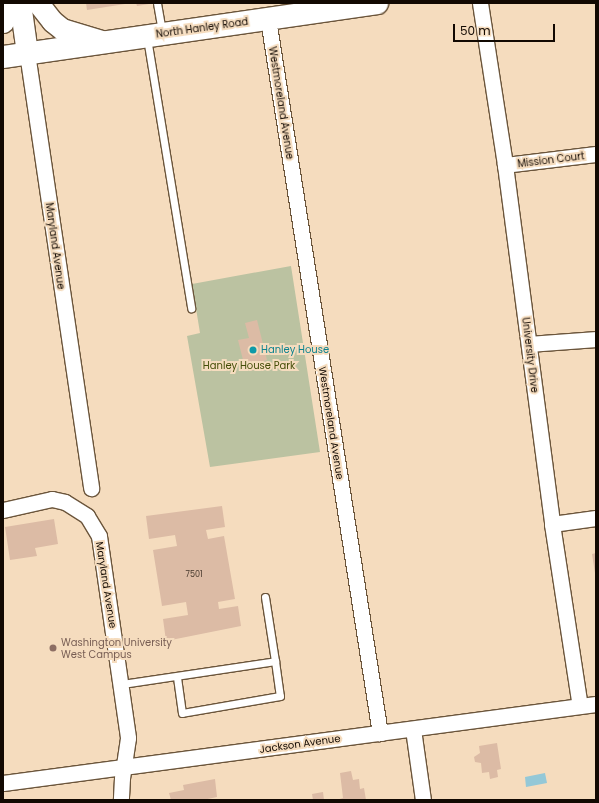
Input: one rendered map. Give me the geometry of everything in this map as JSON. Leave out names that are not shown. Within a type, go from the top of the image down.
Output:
[{"type":"main road","points":[[3,22],[9,3]]},
{"type":"main road","name":"Maryland Avenue","points":[[20,3],[27,53]]},
{"type":"main road","points":[[38,3],[52,21],[62,28],[104,42]]},
{"type":"main road","name":"North Hanley Road","points":[[3,57],[377,3]]},
{"type":"street","name":"University Drive","points":[[480,3],[506,165],[552,524],[580,706]]},
{"type":"street","name":"Westmoreland Avenue","points":[[268,19],[380,733]]},
{"type":"street","name":"Maryland Avenue","points":[[27,53],[91,488]]},
{"type":"street","name":"Mission Court","points":[[506,165],[596,154]]},
{"type":"street","points":[[529,344],[596,339]]},
{"type":"street","name":"Maryland Avenue","points":[[3,510],[52,499],[65,502],[87,516],[98,536],[122,684],[128,738],[128,753],[123,767],[121,800]]},
{"type":"street","points":[[552,524],[596,518]]},
{"type":"street","name":"Jackson Avenue","points":[[3,783],[596,704]]},
{"type":"street","points":[[413,728],[423,800]]},
{"type":"lane","points":[[157,3],[155,35],[191,308]]},
{"type":"lane","points":[[177,676],[182,713],[280,696],[265,597]]},
{"type":"lane","points":[[122,684],[275,661]]},
{"type":"green space","name":"Hanley House Park","points":[[291,266],[320,452],[210,467],[187,336],[200,333],[192,284]]},
{"type":"water","points":[[545,773],[547,783],[526,787],[525,777]]},
{"type":"building","points":[[86,3],[125,3],[125,4],[87,10]]},
{"type":"building","points":[[136,3],[149,3],[149,4],[137,6]]},
{"type":"building","name":"Hanley House","points":[[257,320],[267,360],[264,361],[266,367],[250,371],[248,363],[244,364],[238,340],[249,338],[245,323]]},
{"type":"building","points":[[222,506],[225,527],[206,530],[208,539],[224,536],[235,599],[218,602],[219,609],[238,606],[241,626],[166,641],[163,619],[188,615],[186,602],[162,606],[153,550],[177,546],[175,535],[149,539],[146,516]]},
{"type":"building","points":[[54,519],[58,544],[35,548],[37,556],[10,560],[5,527]]},
{"type":"building","points":[[596,553],[596,573],[595,573],[592,554]]},
{"type":"building","points":[[497,743],[501,769],[497,770],[498,777],[490,779],[489,772],[482,773],[481,763],[475,762],[474,757],[480,753],[479,746]]},
{"type":"building","points":[[351,771],[353,780],[359,779],[360,789],[364,788],[366,800],[336,800],[343,798],[340,773]]},
{"type":"building","points":[[215,779],[217,797],[203,800],[171,800],[169,793],[184,790],[183,785]]},
{"type":"building","points":[[323,792],[324,800],[313,800],[312,794]]},
{"type":"place","name":"Hanley House","points":[[253,350]]},
{"type":"place","name":"Washington University West Campus","points":[[53,648]]}]
